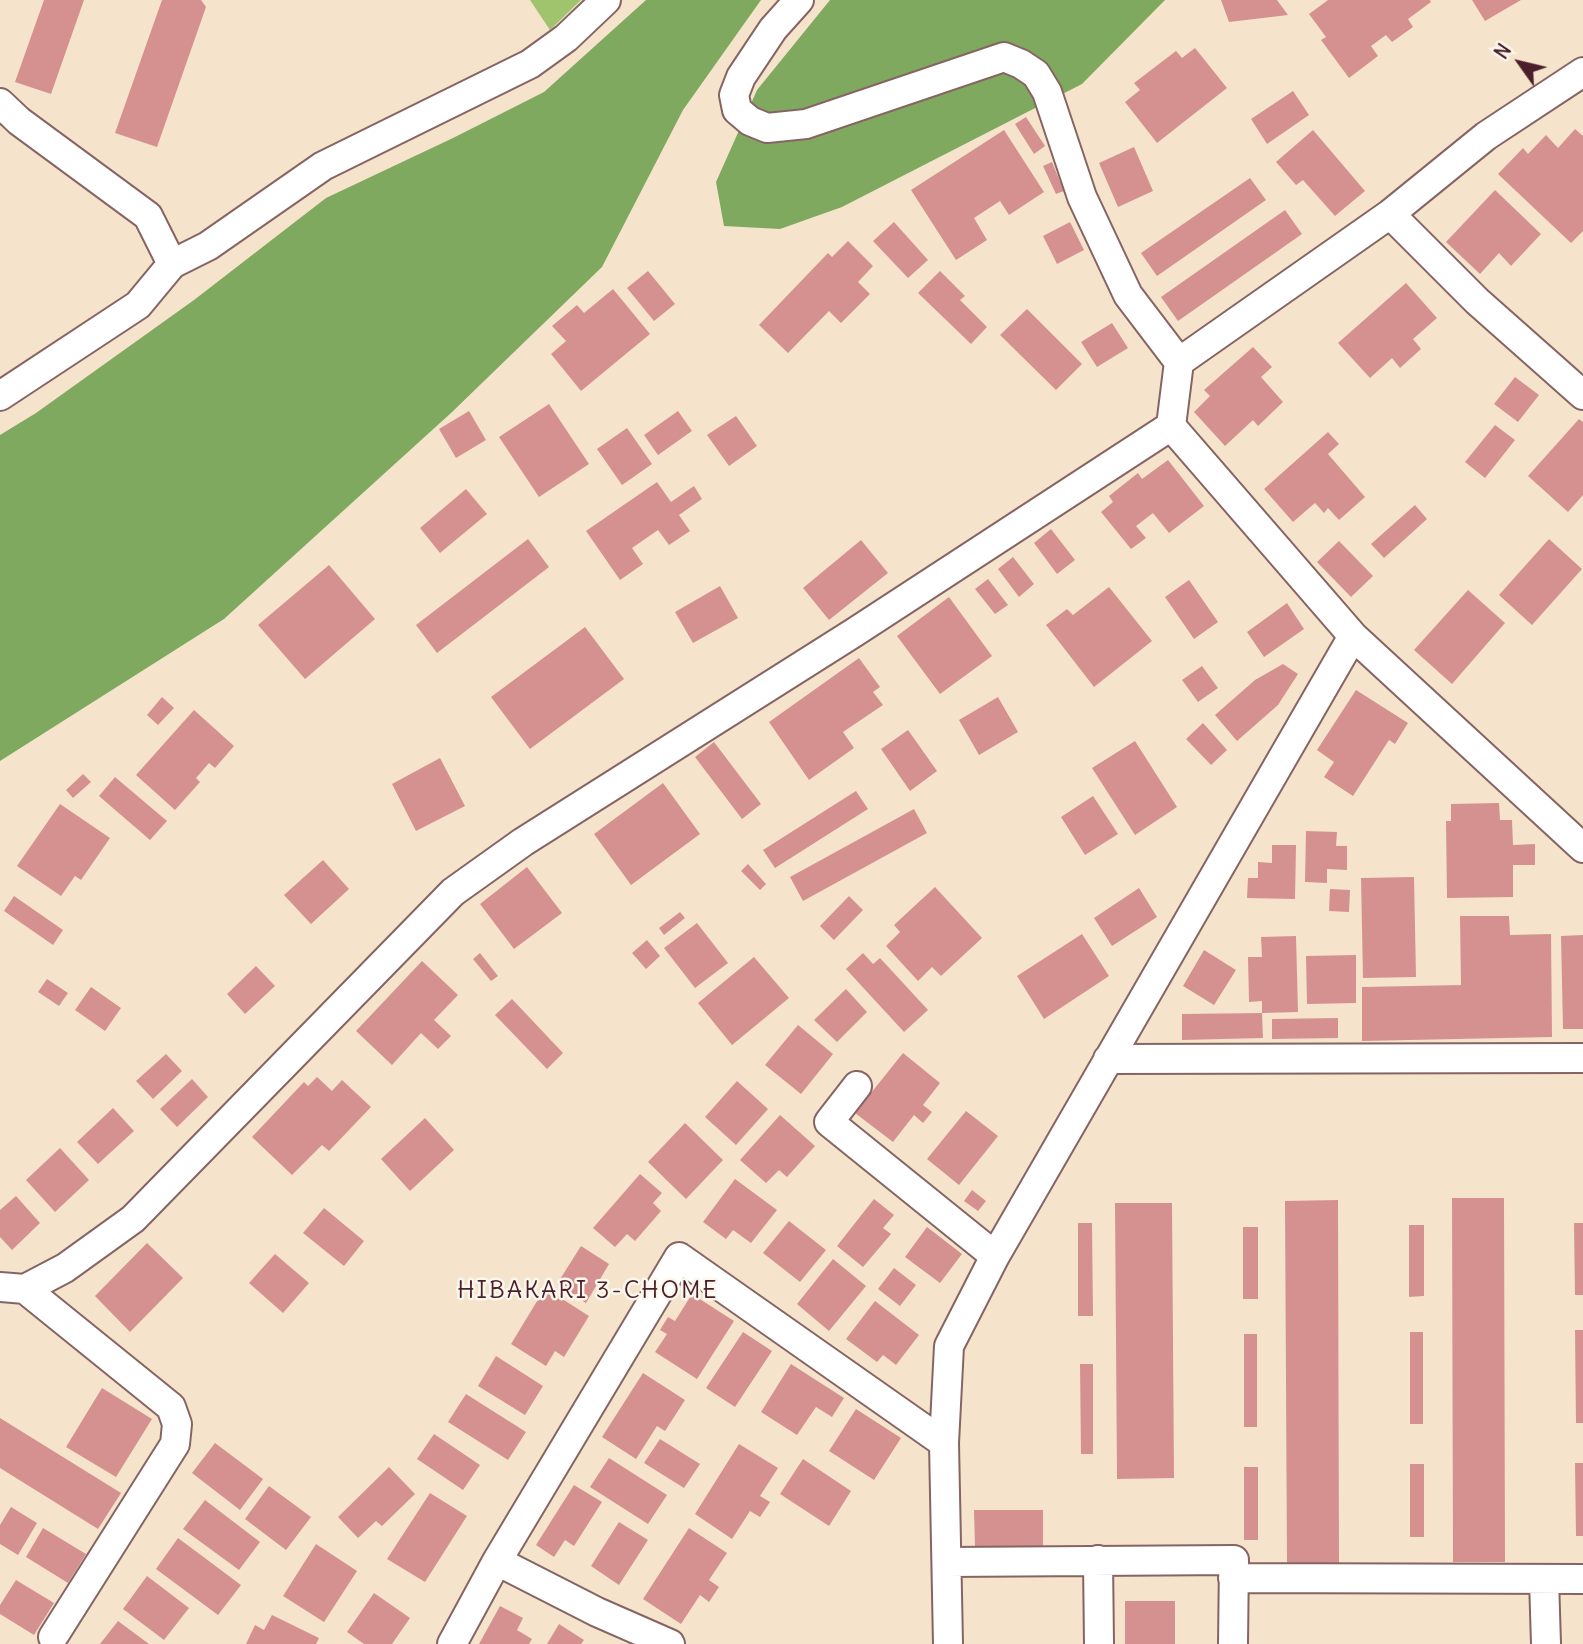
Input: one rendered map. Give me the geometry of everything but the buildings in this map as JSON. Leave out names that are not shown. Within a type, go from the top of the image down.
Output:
[{"type":"street","points":[[0,396],[138,305],[172,264],[208,246],[323,166],[530,64],[566,38],[606,0]]},
{"type":"street","points":[[799,0],[773,29],[741,77],[733,95],[737,110],[750,121],[767,128],[806,124],[1004,57],[1036,74],[1047,92],[1082,197],[1128,295],[1179,362],[1171,426],[1353,636],[1583,848]]},
{"type":"street","points":[[1179,362],[1390,214],[1486,136],[1583,72]]},
{"type":"street","points":[[0,103],[19,121],[148,216],[172,264]]},
{"type":"street","points":[[1390,214],[1477,301],[1583,395]]},
{"type":"street","points":[[12,1288],[65,1268],[133,1219],[453,892],[523,842],[855,632],[1171,426]]},
{"type":"street","points":[[948,1644],[944,1443],[949,1346],[995,1256],[1353,636]]},
{"type":"street","points":[[1108,1059],[1583,1058]]},
{"type":"street","points":[[857,1086],[829,1122],[995,1256]]},
{"type":"street","points":[[452,1644],[497,1561],[679,1257],[944,1443]]},
{"type":"street","points":[[12,1288],[171,1408],[177,1424],[175,1444],[53,1637]]},
{"type":"street","points":[[1098,1560],[1099,1644]]},
{"type":"street","points":[[947,1562],[1234,1560],[1233,1644]]},
{"type":"street","points":[[497,1561],[597,1612],[670,1644]]},
{"type":"street","points":[[1233,1578],[1583,1579]]},
{"type":"street","points":[[1544,1579],[1546,1644]]},
{"type":"green space","points":[[530,0],[581,0],[550,30]]},
{"type":"green space","points":[[646,0],[761,0],[683,110],[602,267],[451,413],[224,619],[0,761],[0,435],[36,413],[194,300],[326,198],[544,92]]},
{"type":"green space","points":[[830,0],[1165,0],[1082,84],[842,207],[780,229],[724,226],[716,182],[757,90]]},
{"type":"district","name":"HIBAKARI 3-CHOME","points":[[588,1291]]}]
